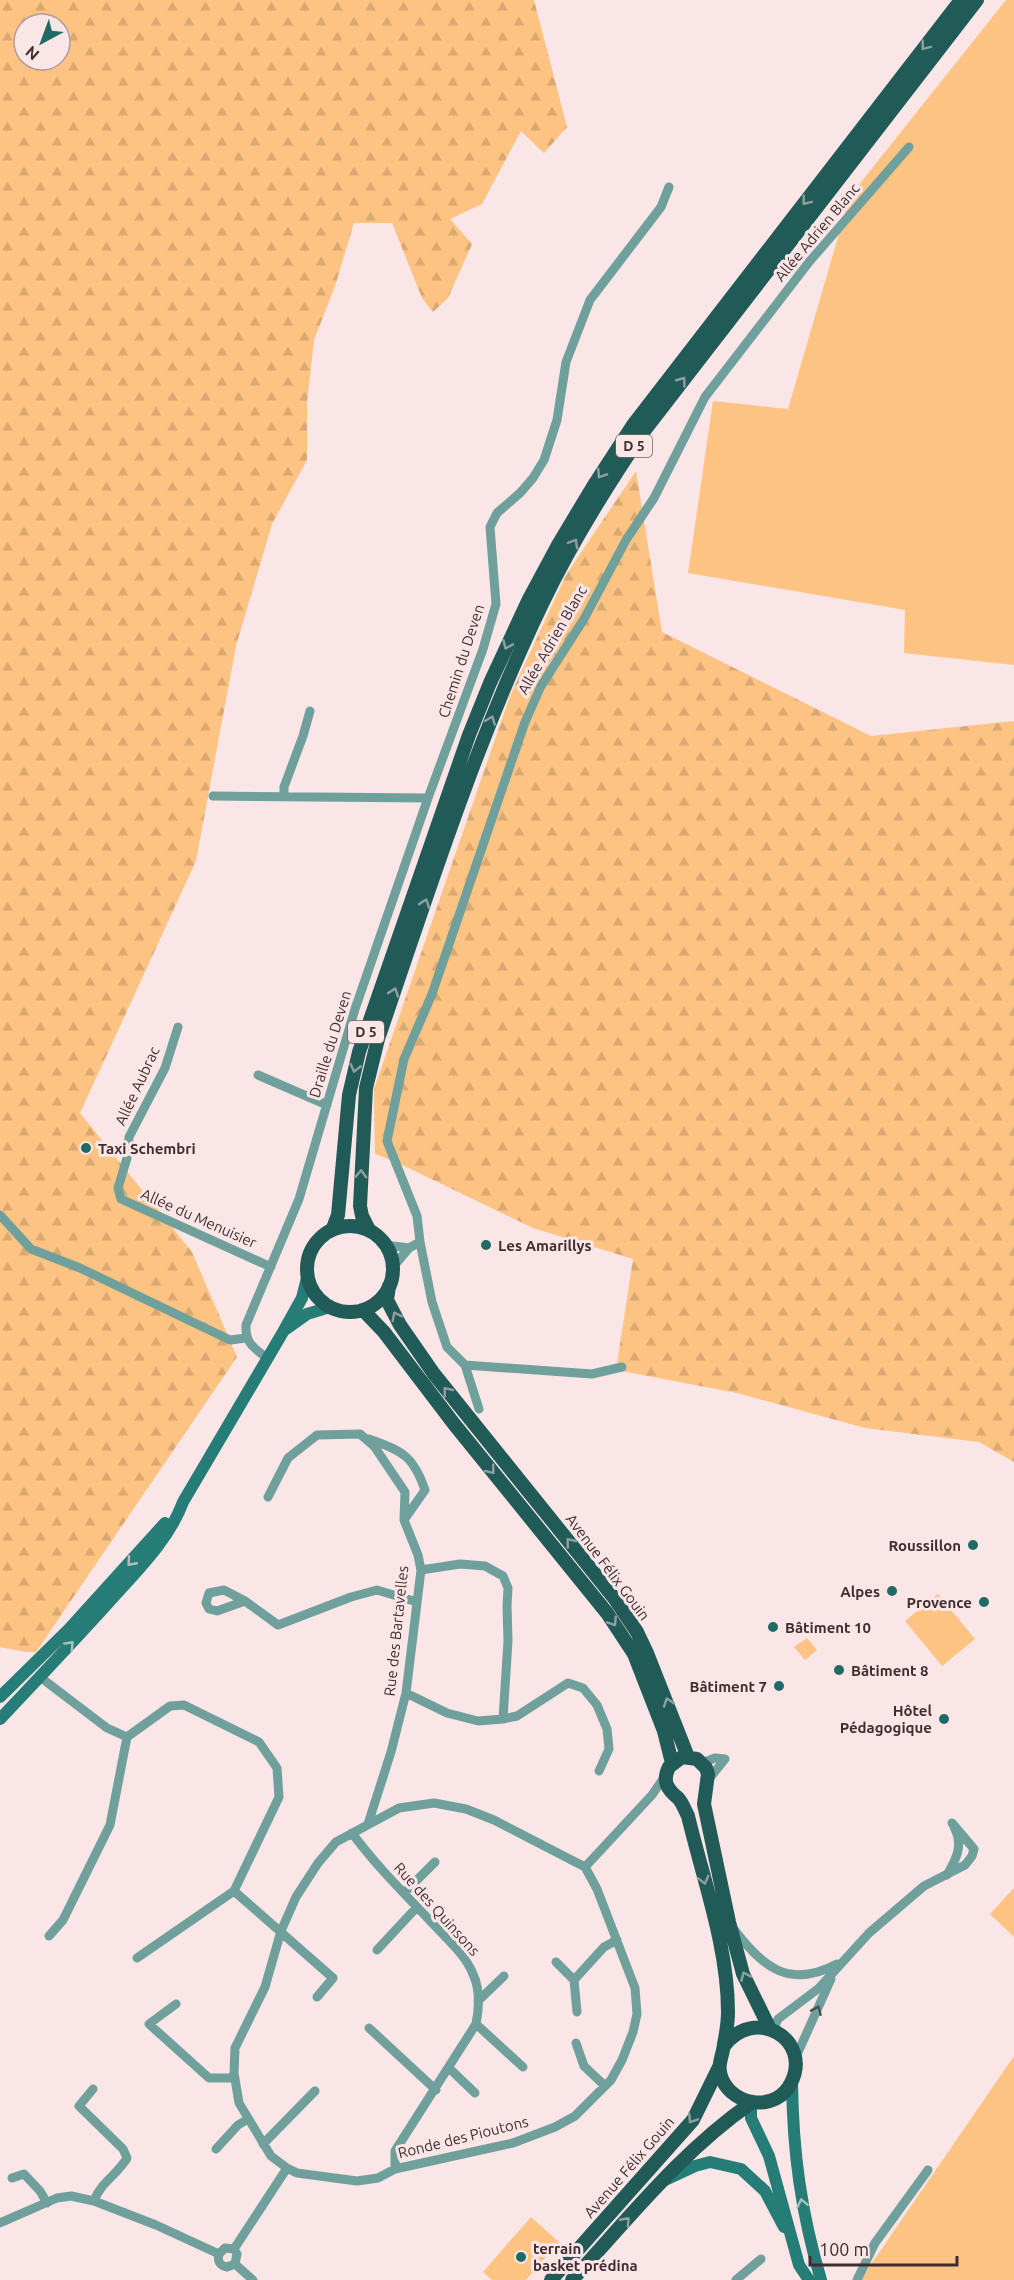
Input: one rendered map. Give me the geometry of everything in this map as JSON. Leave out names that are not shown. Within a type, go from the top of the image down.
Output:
[{"type":"main road","name":"D 5","points":[[333,1228],[338,1215],[349,1095],[359,1052],[469,735],[529,599],[594,485],[633,425],[961,0]]},
{"type":"main road","name":"D 5","points":[[369,1230],[360,1206],[362,1148],[366,1088],[378,1039],[492,717],[543,603],[605,489],[644,432],[977,0]]},
{"type":"main road","points":[[351,1226],[369,1230],[385,1245],[391,1257],[393,1267],[389,1286],[379,1301],[363,1310],[346,1312],[330,1307],[315,1295],[307,1278],[306,1268],[311,1248],[333,1228],[351,1226]]},
{"type":"main road","points":[[0,1719],[5,1707],[41,1676],[148,1559],[178,1516],[183,1502],[302,1298],[307,1278]]},
{"type":"main road","name":"Avenue Félix Gouin","points":[[389,1286],[387,1300],[400,1325],[434,1374],[615,1599],[637,1632],[656,1672],[688,1757]]},
{"type":"main road","points":[[283,1332],[307,1314],[330,1307]]},
{"type":"main road","name":"Avenue Félix Gouin","points":[[363,1310],[384,1332],[454,1424],[607,1613],[634,1654],[664,1731],[672,1763]]},
{"type":"main road","points":[[3,1690],[30,1667],[125,1569],[183,1502]]},
{"type":"main road","points":[[30,1667],[39,1668],[41,1676]]},
{"type":"main road","points":[[666,1776],[672,1763],[679,1758],[688,1757],[702,1763],[706,1768],[707,1784],[704,1804],[729,1922],[743,1974],[772,2029]]},
{"type":"main road","name":"Avenue Félix Gouin","points":[[551,2280],[693,2120],[719,2067],[724,2046],[728,2014],[726,1971],[688,1816],[666,1776]]},
{"type":"main road","points":[[675,1795],[689,1800],[696,1798],[707,1784]]},
{"type":"main road","points":[[724,2046],[737,2032],[746,2028],[759,2027],[772,2029],[784,2037],[791,2046],[796,2071],[792,2083],[792,2131],[798,2183],[812,2251],[821,2280]]},
{"type":"main road","points":[[719,2067],[729,2091],[751,2103],[761,2103],[777,2098],[792,2083]]},
{"type":"main road","points":[[572,2280],[662,2181],[720,2125],[751,2103]]},
{"type":"main road","points":[[751,2103],[751,2118],[769,2156],[799,2265],[809,2280]]},
{"type":"main road","points":[[662,2181],[695,2166],[710,2162],[741,2169],[765,2191],[792,2241]]},
{"type":"street","name":"Allée Adrien Blanc","points":[[465,1365],[447,1347],[432,1302],[417,1216],[387,1142],[404,1059],[432,994],[497,800],[541,686],[584,619],[626,540],[654,498],[705,397],[809,262],[909,147]]},
{"type":"street","name":"Chemin du Deven","points":[[454,730],[496,604],[489,538],[490,527],[497,513],[533,478],[544,460],[556,420],[566,362],[590,300],[661,207],[669,187]]},
{"type":"street","points":[[284,795],[284,787],[310,711]]},
{"type":"street","name":"Draille du Deven","points":[[246,1338],[246,1325],[299,1200],[352,1018],[428,798],[454,730]]},
{"type":"street","points":[[213,796],[428,798]]},
{"type":"street","name":"Allée Aubrac","points":[[127,1158],[129,1137],[165,1068],[178,1027]]},
{"type":"street","points":[[258,1075],[327,1105]]},
{"type":"street","name":"Allée du Menuisier","points":[[127,1158],[118,1188],[121,1199],[271,1267]]},
{"type":"street","points":[[0,1215],[32,1249],[80,1268],[230,1340],[246,1338],[267,1358]]},
{"type":"street","points":[[393,1267],[409,1248],[420,1242]]},
{"type":"street","points":[[385,1245],[409,1248]]},
{"type":"street","points":[[479,1409],[465,1365],[592,1374],[622,1367]]},
{"type":"street","points":[[268,1497],[288,1458],[317,1435],[360,1434],[396,1449],[417,1468],[425,1490],[404,1520]]},
{"type":"street","name":"Rue des Bartavelles","points":[[365,1437],[374,1446],[405,1492],[404,1520],[418,1555],[421,1570],[406,1693],[391,1752],[368,1824]]},
{"type":"street","points":[[421,1570],[460,1564],[485,1566],[503,1576],[508,1588],[508,1641],[503,1719]]},
{"type":"street","points":[[245,1600],[278,1625],[351,1597],[377,1590],[417,1602]]},
{"type":"street","points":[[41,1676],[107,1728],[127,1737]]},
{"type":"street","points":[[406,1693],[447,1713],[478,1721],[517,1716],[568,1683],[583,1688],[597,1705],[607,1729],[609,1749],[599,1771]]},
{"type":"street","points":[[49,1936],[63,1920],[110,1825],[127,1737],[170,1706],[184,1705],[259,1742],[277,1768],[279,1797],[234,1891],[137,1958]]},
{"type":"street","points":[[702,1763],[715,1758],[724,1759],[707,1784]]},
{"type":"street","points":[[585,1867],[652,1795],[666,1776]]},
{"type":"street","points":[[652,1795],[675,1795]]},
{"type":"street","name":"Ronde des Pioutons","points":[[434,1803],[466,1809],[494,1820],[585,1867],[597,1889],[635,1988],[637,2014],[622,2060],[605,2086],[575,2116],[555,2127],[513,2143],[395,2169],[378,2178],[357,2181],[297,2173],[271,2156],[239,2103],[235,2078],[235,2048],[265,1987],[281,1931],[296,1897],[318,1863],[336,1842],[352,1833],[399,1808],[434,1803]]},
{"type":"street","points":[[772,2029],[778,2019],[819,1988],[869,1933],[924,1886],[947,1875],[966,1865],[974,1849],[952,1823],[957,1831],[959,1845],[958,1855],[947,1875]]},
{"type":"street","name":"Rue des Quinsons","points":[[352,1833],[368,1855],[456,1949],[473,1974],[478,2001],[476,2024],[395,2151],[395,2169]]},
{"type":"street","points":[[404,1893],[435,1862]]},
{"type":"street","points":[[234,1891],[333,1978],[318,1997]]},
{"type":"street","points":[[377,1950],[417,1907]]},
{"type":"street","points":[[729,1922],[758,1958],[773,1968],[802,1976],[826,1970],[842,1962]]},
{"type":"street","points":[[574,1980],[604,1947],[617,1940]]},
{"type":"street","points":[[556,1962],[574,1980],[577,2012]]},
{"type":"street","points":[[795,2059],[828,1985],[842,1962]]},
{"type":"street","points":[[478,2001],[504,1976]]},
{"type":"street","points":[[176,2004],[149,2024],[209,2078],[235,2078]]},
{"type":"street","points":[[476,2024],[523,2067]]},
{"type":"street","points":[[369,2028],[436,2090]]},
{"type":"street","points":[[576,2043],[584,2066],[605,2086]]},
{"type":"street","points":[[449,2068],[475,2093]]},
{"type":"street","points":[[93,2090],[78,2106],[123,2149],[127,2158],[98,2191],[94,2201]]},
{"type":"street","points":[[263,2144],[315,2091]]},
{"type":"street","points":[[216,2149],[238,2125],[248,2119]]},
{"type":"street","points":[[234,2249],[287,2168]]},
{"type":"street","points":[[857,2280],[875,2243],[928,2170]]},
{"type":"street","points":[[12,2178],[24,2174],[40,2191],[47,2203]]},
{"type":"street","points":[[0,2223],[57,2198],[71,2196],[94,2201],[219,2253]]},
{"type":"street","points":[[225,2248],[234,2249],[238,2258],[235,2264],[227,2267],[222,2265],[218,2259],[219,2253],[225,2248]]},
{"type":"street","points":[[736,2280],[761,2259]]},
{"type":"street","points":[[235,2264],[253,2280]]},
{"type":"green space","points":[[0,0],[534,0],[567,127],[544,153],[521,131],[482,204],[450,219],[472,244],[448,298],[433,312],[422,298],[392,223],[354,223],[335,286],[314,340],[307,403],[307,460],[272,524],[236,646],[196,861],[80,1113],[192,1252],[237,1357],[36,1652],[0,1647]]},
{"type":"green space","points":[[1006,0],[1014,0],[1014,665],[904,653],[905,610],[688,573],[713,401],[788,409],[850,196]]},
{"type":"green space","points":[[636,471],[662,632],[871,736],[1014,721],[1014,1462],[979,1442],[865,1428],[737,1393],[616,1370],[633,1259],[533,1228],[375,1154],[374,1089],[510,696],[566,575]]},
{"type":"green space","points":[[938,1594],[975,1639],[942,1666],[905,1621]]},
{"type":"green space","points":[[807,1638],[817,1650],[805,1660],[794,1647]]},
{"type":"green space","points":[[1014,1888],[1014,1937],[990,1914]]},
{"type":"green space","points":[[1014,2056],[1014,2280],[861,2280],[861,2279]]},
{"type":"green space","name":"terrain basket prédina","points":[[531,2217],[559,2242],[526,2280],[492,2280],[483,2272]]},
{"type":"place","name":"Taxi Schembri","points":[[86,1148]]},
{"type":"place","name":"Les Amarillys","points":[[486,1245]]},
{"type":"place","name":"Roussillon","points":[[973,1545]]},
{"type":"place","name":"Alpes","points":[[892,1591]]},
{"type":"place","name":"Provence","points":[[984,1602]]},
{"type":"place","name":"Bâtiment 10","points":[[773,1627]]},
{"type":"place","name":"Bâtiment 8","points":[[839,1670]]},
{"type":"place","name":"Bâtiment 7","points":[[779,1686]]},
{"type":"place","name":"Hôtel Pédagogique","points":[[944,1719]]},
{"type":"place","name":"terrain basket prédina","points":[[521,2257]]}]
